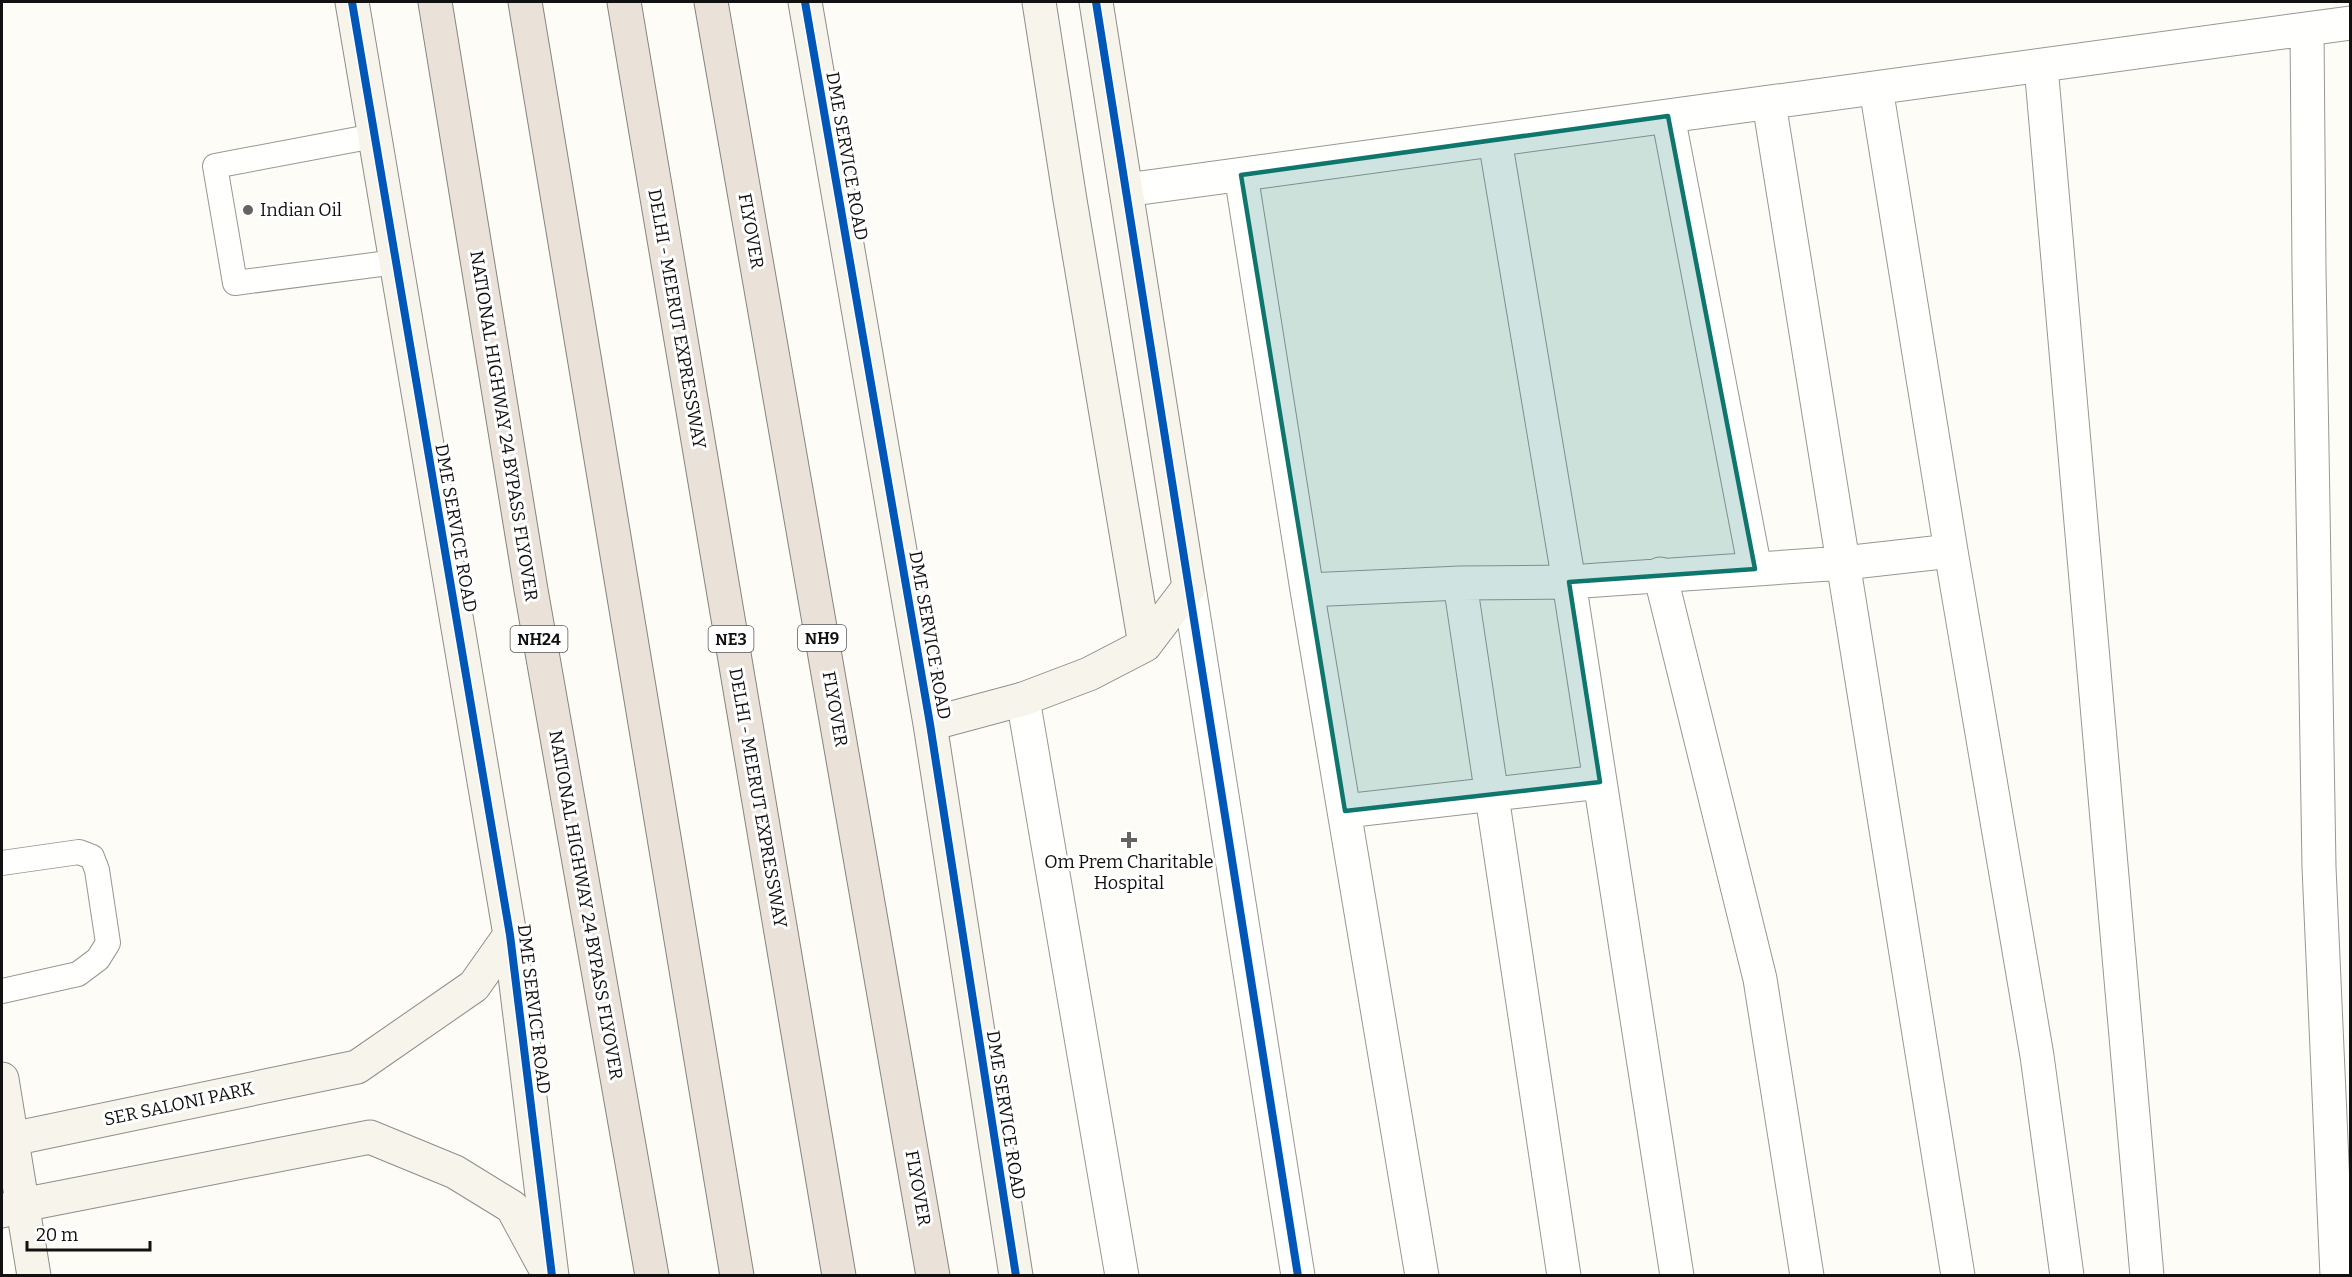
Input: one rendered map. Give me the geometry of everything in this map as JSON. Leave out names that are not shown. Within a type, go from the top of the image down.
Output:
[{"type":"highway","name":"NATIONAL HIGHWAY 24 BYPASS FLYOVER","points":[[435,2],[533,602],[652,1275]]},
{"type":"highway","points":[[525,2],[737,1275]]},
{"type":"highway","name":"DELHI - MEERUT EXPRESSWAY","points":[[624,2],[839,1275]]},
{"type":"highway","name":"FLYOVER","points":[[711,2],[933,1275]]},
{"type":"street","name":"DME SERVICE ROAD","points":[[352,2],[510,935],[551,1275]]},
{"type":"street","name":"DME SERVICE ROAD","points":[[805,2],[930,724],[1016,1275]]},
{"type":"street","points":[[1039,2],[1068,189],[1145,645]]},
{"type":"street","points":[[1096,2],[1298,1275]]},
{"type":"street","points":[[1126,190],[2350,22]]},
{"type":"street","points":[[2307,29],[2319,867],[2337,1275]]},
{"type":"street","points":[[2041,66],[2147,1275]]},
{"type":"street","points":[[1876,88],[1951,551],[2037,1056],[2067,1275]]},
{"type":"street","points":[[1769,103],[1958,1275]]},
{"type":"street","points":[[1668,116],[1755,568]]},
{"type":"street","points":[[1494,140],[1569,582],[1677,1275]]},
{"type":"street","points":[[1241,175],[1307,590],[1422,1275]]},
{"type":"street","points":[[1307,590],[1460,583],[1569,582],[1844,563],[1951,551]]},
{"type":"street","points":[[1660,574],[1760,979],[1806,1275]]},
{"type":"street","points":[[1460,583],[1564,1275]]},
{"type":"street","points":[[930,724],[1023,699],[1089,674],[1145,645],[1189,587]]},
{"type":"street","points":[[1023,699],[1122,1275]]},
{"type":"street","points":[[1345,811],[1600,782]]},
{"type":"street","name":"SER SALONI PARK","points":[[7,1140],[357,1067],[474,986],[510,935]]},
{"type":"street","points":[[2,1079],[12,1208],[34,1275]]},
{"type":"street","points":[[12,1208],[370,1137],[455,1172],[512,1207],[551,1275]]},
{"type":"lane","points":[[374,136],[215,166],[235,283],[396,262]]},
{"type":"lane","points":[[2,863],[80,852],[92,858],[97,870],[108,943],[98,959],[78,974],[2,991]]},
{"type":"highlighted area","points":[[1668,116],[1755,569],[1569,582],[1600,782],[1345,811],[1241,175]]},
{"type":"cycle path","points":[[352,2],[510,935],[552,1276]]},
{"type":"cycle path","points":[[805,2],[930,724],[1016,1276]]},
{"type":"cycle path","points":[[1096,2],[1298,1276]]},
{"type":"place","name":"Indian Oil","points":[[248,210]]},
{"type":"place","name":"Om Prem Charitable Hospital","points":[[1129,840]]}]
